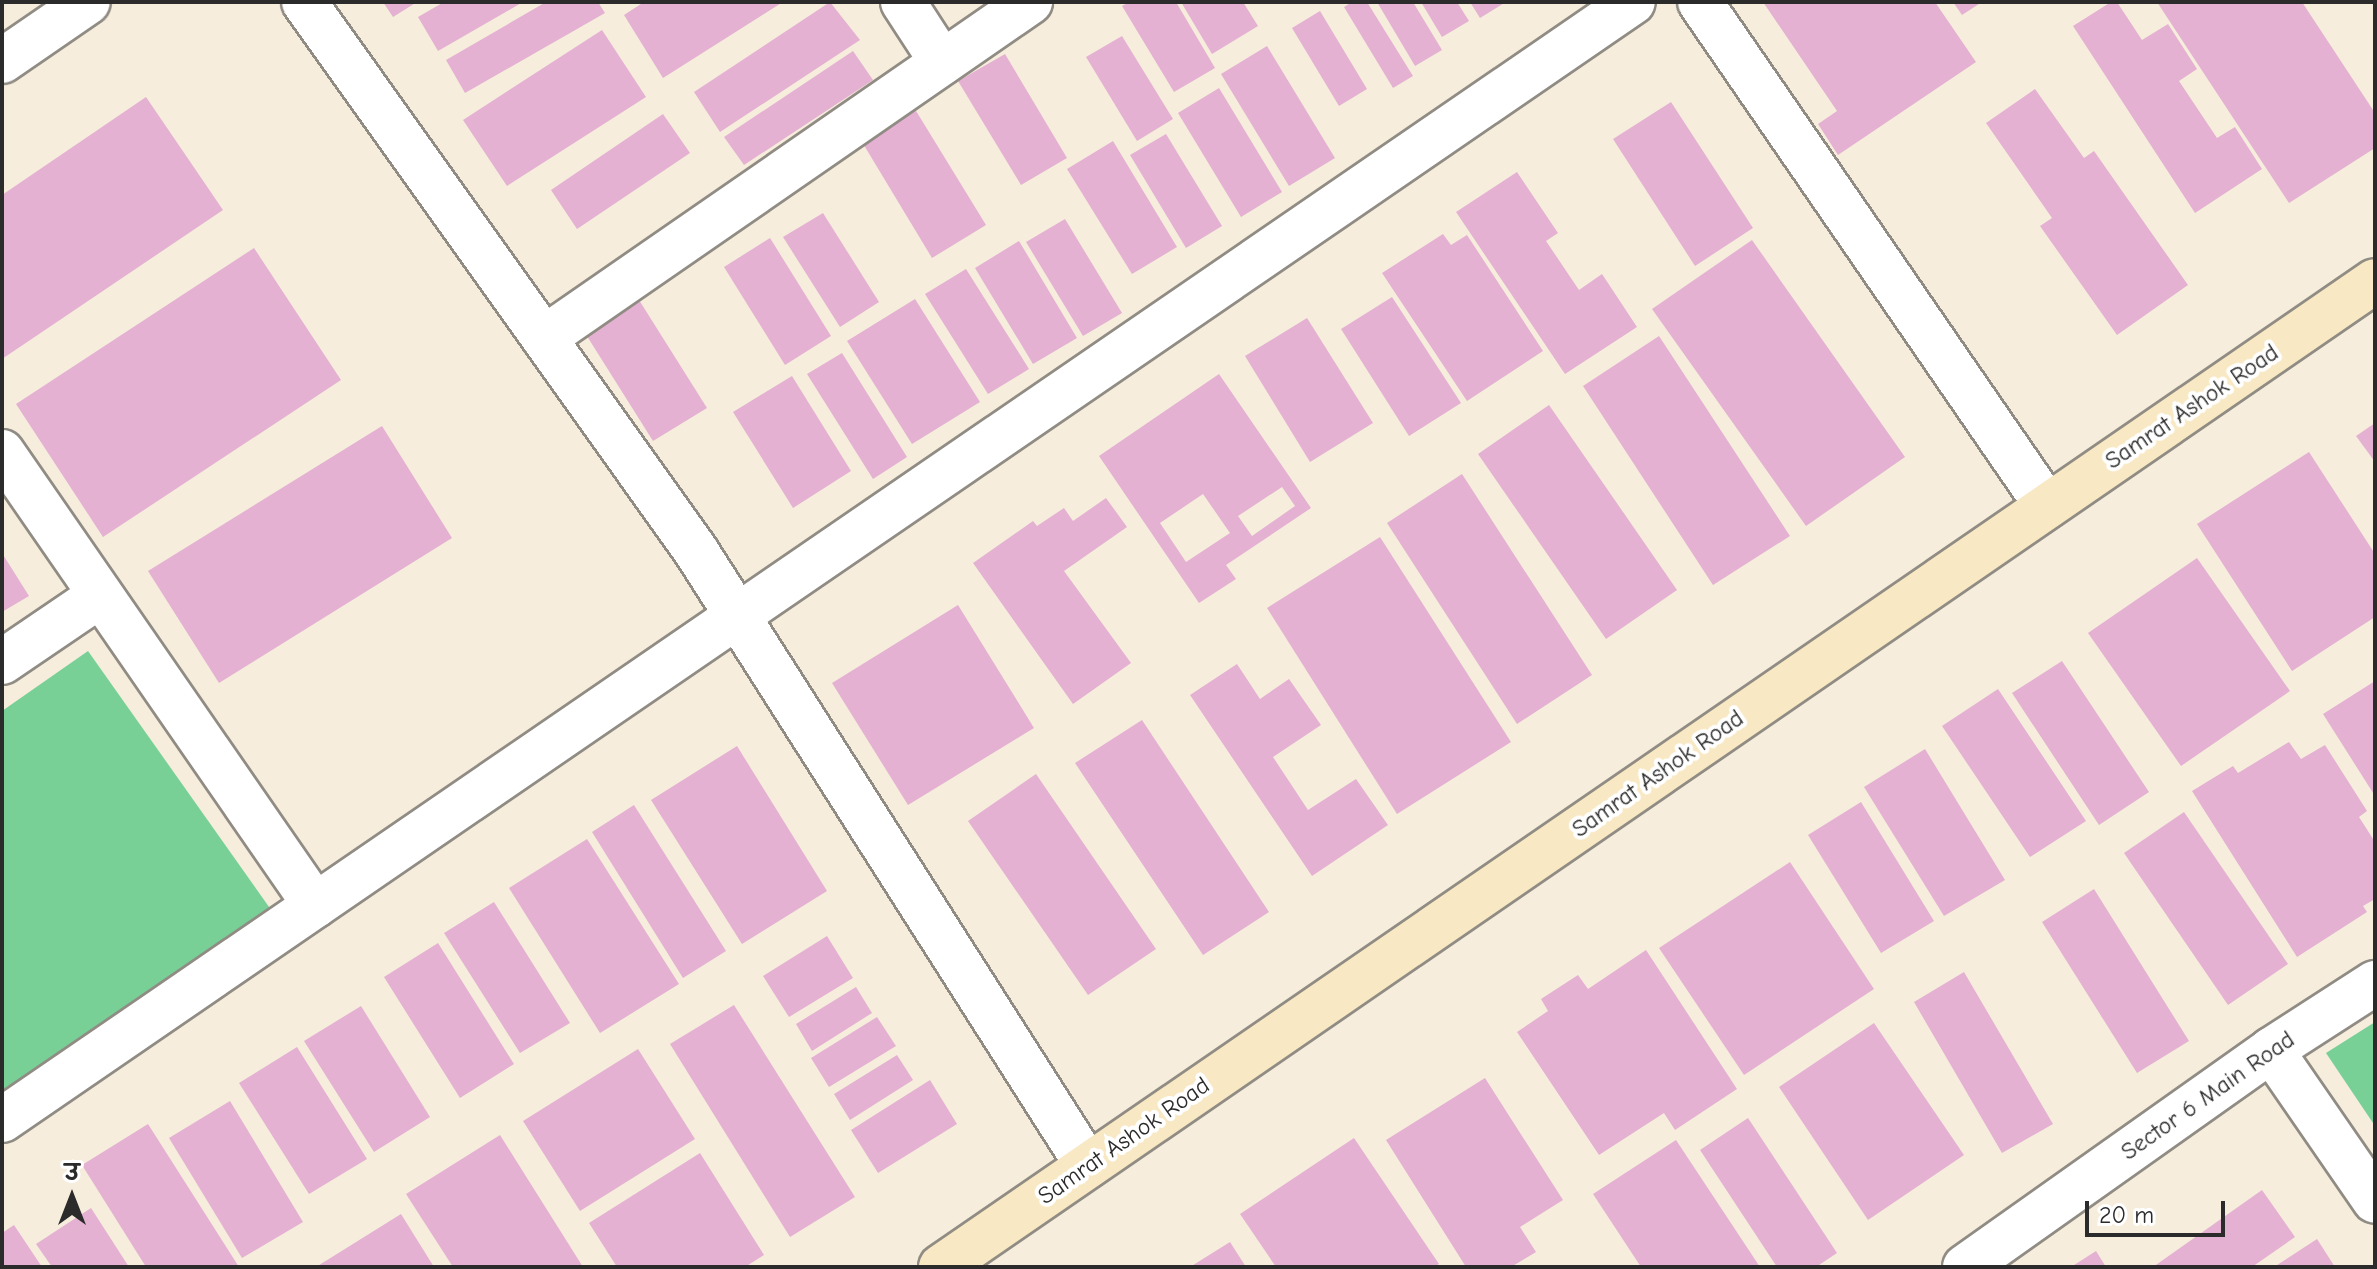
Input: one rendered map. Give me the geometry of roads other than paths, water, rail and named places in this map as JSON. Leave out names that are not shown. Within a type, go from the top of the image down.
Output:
[{"type":"street","points":[[2,61],[88,2]]},
{"type":"street","points":[[304,2],[739,615],[1088,1166]]},
{"type":"street","points":[[903,2],[942,62]]},
{"type":"street","points":[[544,338],[1030,2]]},
{"type":"street","points":[[2,1120],[1633,2]]},
{"type":"street","points":[[1700,2],[2047,506]]},
{"type":"street","name":"Samrat Ashok Road","points":[[941,1267],[2375,281]]},
{"type":"street","points":[[2,452],[315,905]]},
{"type":"street","points":[[2,662],[99,596]]},
{"type":"street","name":"Sector 6 Main Road","points":[[1965,1267],[2271,1050],[2375,983]]},
{"type":"street","points":[[2271,1050],[2375,1201]]}]
